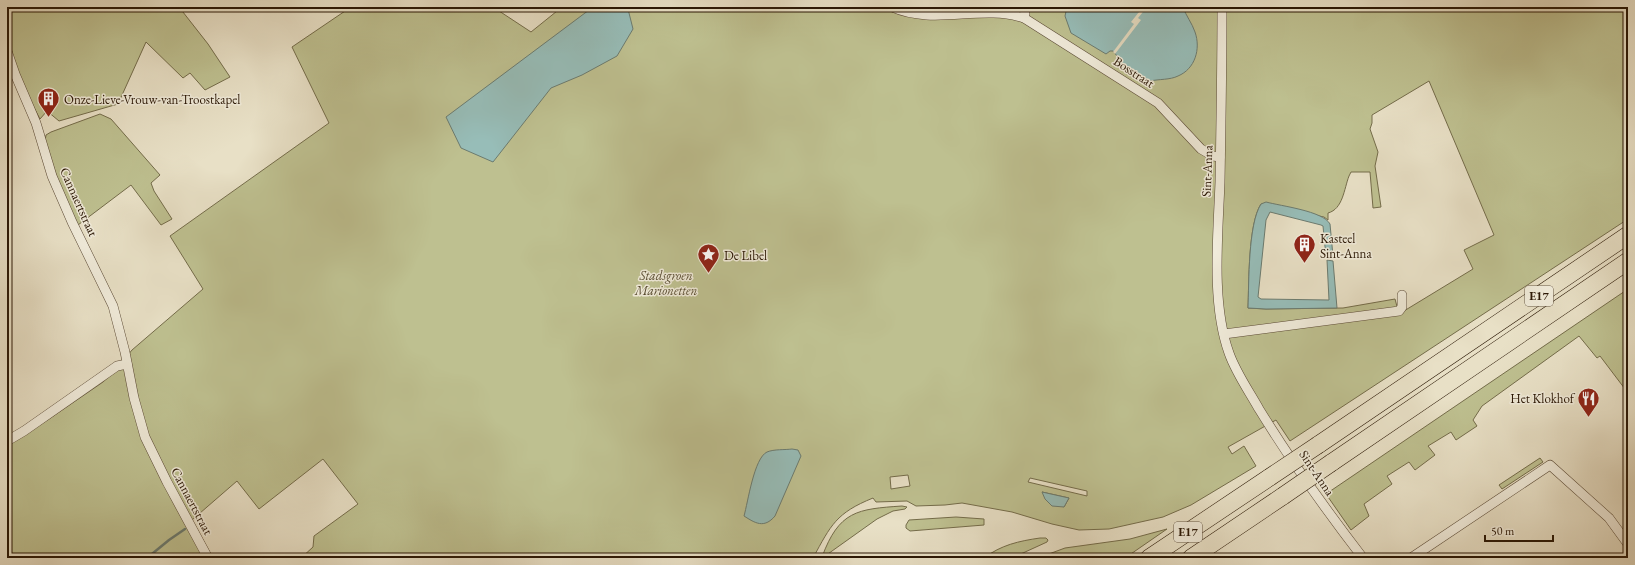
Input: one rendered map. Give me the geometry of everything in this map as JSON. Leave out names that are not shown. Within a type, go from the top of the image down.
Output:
[{"type":"highway","name":"E17","points":[[1149,558],[1227,507],[1628,235]]},
{"type":"highway","name":"E17","points":[[1191,558],[1628,261]]},
{"type":"highway","points":[[1204,507],[1227,507]]},
{"type":"highway","points":[[1209,558],[1220,539]]},
{"type":"street","name":"Bosstraat","points":[[892,7],[900,11],[926,16],[1002,13],[1024,18],[1158,103],[1198,146],[1213,156],[1220,157]]},
{"type":"street","points":[[1024,7],[1024,18]]},
{"type":"street","name":"Sint-Anna","points":[[1222,7],[1218,298],[1219,314],[1224,334],[1229,353],[1238,373],[1270,427],[1329,513],[1363,558]]},
{"type":"street","name":"Cannaertstraat","points":[[7,50],[14,74],[36,123],[52,176],[72,222],[113,306],[126,352],[134,398],[145,436],[167,482],[208,558]]},
{"type":"street","points":[[1224,334],[1398,311],[1402,307],[1402,295]]},
{"type":"street","points":[[7,440],[24,431],[117,366],[127,364]]},
{"type":"street","points":[[1411,558],[1550,465],[1609,518],[1628,544]]},
{"type":"green space","points":[[8,7],[179,7],[208,44],[230,77],[205,90],[190,73],[183,78],[146,42],[118,104],[59,121],[47,111],[40,119],[21,82],[12,60],[9,40]]},
{"type":"green space","name":"Stadsgroen Marionetten","points":[[351,7],[493,7],[531,32],[562,7],[1628,7],[1628,219],[1290,441],[1276,420],[1228,447],[1232,454],[1244,446],[1256,466],[1191,505],[1163,517],[1109,529],[1079,530],[1052,524],[1012,512],[962,503],[916,506],[907,501],[876,502],[873,498],[851,509],[836,521],[830,528],[813,558],[301,558],[313,547],[314,536],[358,504],[323,459],[259,509],[237,481],[192,520],[213,558],[7,558],[7,446],[103,382],[113,373],[132,350],[203,289],[170,236],[329,123],[292,47]],"holes":[[[1429,81],[1494,235],[1464,250],[1473,269],[1399,314],[1395,299],[1343,308],[1248,308],[1251,239],[1257,213],[1261,204],[1324,217],[1328,220],[1328,213],[1333,211],[1340,203],[1351,172],[1370,172],[1373,208],[1381,207],[1375,166],[1378,152],[1370,129],[1372,115]],[[908,475],[910,486],[891,489],[890,477]],[[1030,478],[1087,491],[1087,496],[1028,482]],[[1042,492],[1069,498],[1064,507]]]},
{"type":"green space","points":[[100,114],[111,119],[160,175],[151,183],[154,191],[172,219],[161,225],[131,185],[78,225],[60,187],[45,141],[46,135]]},
{"type":"green space","points":[[1628,289],[1628,393],[1600,356],[1597,358],[1579,336],[1482,406],[1473,420],[1477,426],[1456,440],[1451,432],[1428,446],[1435,455],[1415,470],[1409,462],[1387,476],[1392,484],[1364,504],[1369,516],[1351,530],[1326,494]]},
{"type":"green space","points":[[1540,458],[1543,462],[1502,489],[1499,485]]},
{"type":"green space","points":[[902,506],[907,507],[905,509],[893,511],[877,519],[822,557],[835,530],[843,521],[852,515],[861,511]]},
{"type":"green space","points":[[956,517],[984,519],[984,525],[910,531],[906,528],[909,520]]},
{"type":"green space","points":[[1167,529],[1125,558],[1038,558],[1065,548],[1130,539]]},
{"type":"green space","points":[[1046,538],[1048,540],[1047,542],[1012,558],[984,558],[1010,544]]},
{"type":"water","points":[[593,7],[621,7],[628,9],[633,29],[617,56],[582,75],[551,88],[493,162],[461,148],[446,117]]},
{"type":"water","points":[[1067,7],[1183,7],[1197,38],[1197,52],[1195,58],[1189,69],[1184,73],[1172,78],[1150,81],[1116,60],[1117,56],[1113,51],[1106,54],[1071,33],[1065,16]]},
{"type":"water","points":[[1266,202],[1311,212],[1326,219],[1330,224],[1333,256],[1326,257],[1323,226],[1270,212],[1266,220],[1258,297],[1261,299],[1329,300],[1327,260],[1333,261],[1337,308],[1248,308],[1251,239],[1257,213],[1261,204]]},
{"type":"water","points":[[792,449],[798,450],[801,456],[775,516],[771,520],[760,524],[744,516],[755,471],[762,456],[770,451]]},
{"type":"water","points":[[1042,492],[1069,498],[1064,507],[1052,506],[1045,499]]},
{"type":"pier","points":[[1143,7],[1147,7],[1138,18],[1141,20],[1115,54],[1113,52],[1134,24],[1131,22]]},
{"type":"waterway","points":[[147,558],[185,529]]},
{"type":"place","name":"Onze-Lieve-Vrouw-van-Troostkapel","points":[[49,118]]},
{"type":"place","name":"Kasteel Sint-Anna","points":[[1305,264]]},
{"type":"place","name":"De Libel","points":[[709,274]]},
{"type":"place","name":"Het Klokhof","points":[[1589,418]]}]
